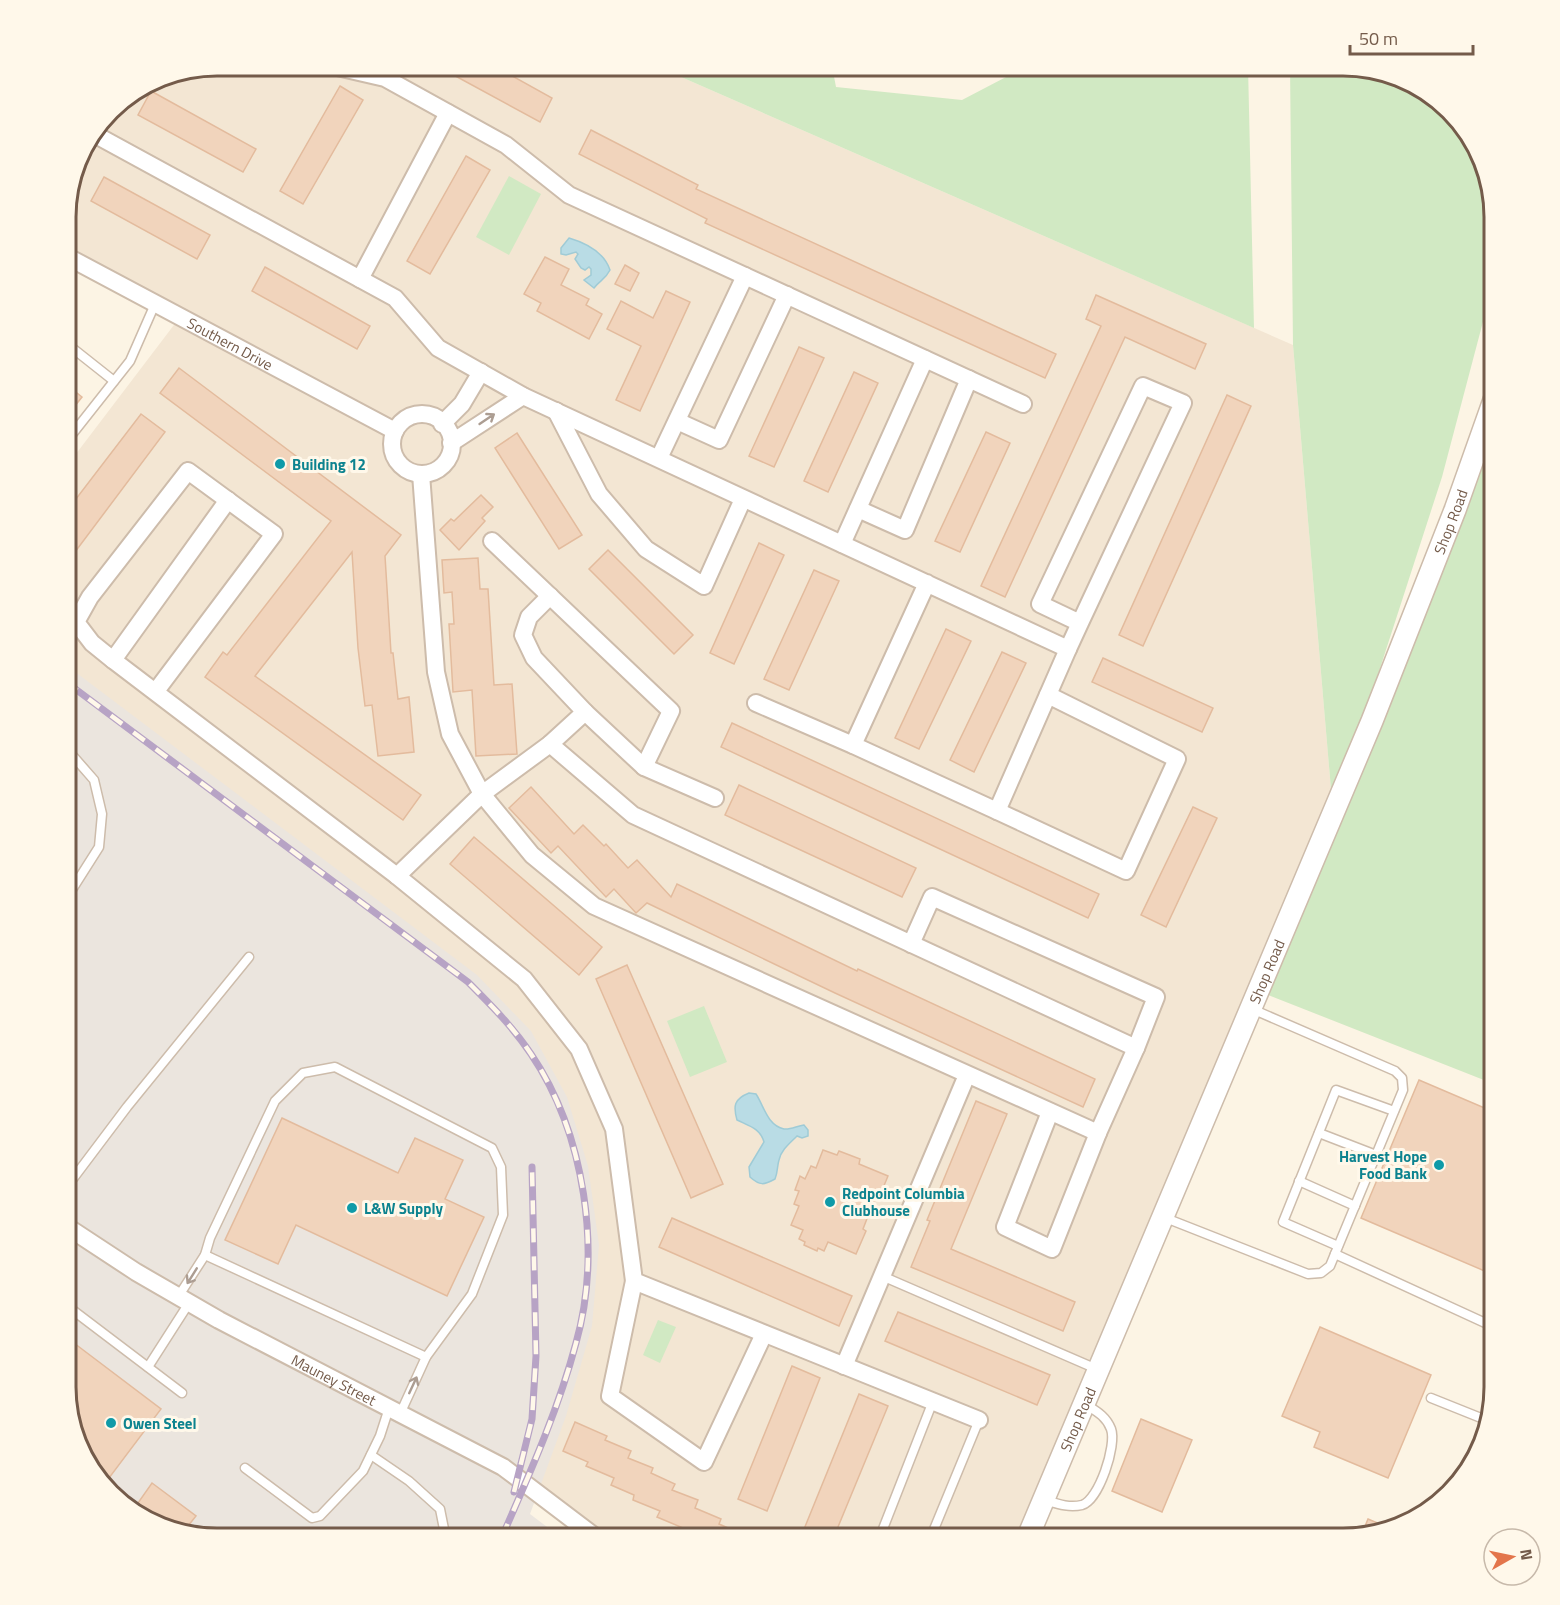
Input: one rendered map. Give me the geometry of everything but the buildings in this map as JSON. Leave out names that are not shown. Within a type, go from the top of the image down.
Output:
[{"type":"street","points":[[377,76],[385,78],[506,145],[569,195],[1023,404]]},
{"type":"street","points":[[360,279],[448,113]]},
{"type":"street","points":[[102,136],[395,298],[438,348],[523,396],[1068,649]]},
{"type":"street","name":"Southern Drive","points":[[77,262],[395,431]]},
{"type":"street","points":[[659,458],[745,276]]},
{"type":"street","points":[[677,421],[719,440],[787,295]]},
{"type":"street","points":[[842,544],[926,359]]},
{"type":"street","points":[[442,424],[462,404],[481,372]]},
{"type":"street","points":[[858,509],[905,530],[969,379]]},
{"type":"street","points":[[997,811],[1068,649],[1183,403],[1143,386],[1040,604],[1080,623]]},
{"type":"street","points":[[452,443],[523,396]]},
{"type":"street","points":[[556,411],[599,494],[646,549],[704,585],[743,499]]},
{"type":"street","points":[[418,414],[428,414],[437,418],[442,424],[450,433],[452,443],[446,461],[431,472],[421,474],[403,467],[396,459],[393,450],[395,431],[400,422],[418,414]]},
{"type":"street","name":"Shop Road","points":[[1033,1528],[1372,721],[1455,510],[1484,428]]},
{"type":"street","points":[[77,621],[90,597],[188,471],[274,534],[156,692]]},
{"type":"street","points":[[421,474],[436,672],[450,734],[482,794],[532,855],[594,906],[1098,1133]]},
{"type":"street","points":[[113,660],[228,500]]},
{"type":"street","points":[[492,541],[671,711],[644,767]]},
{"type":"street","points":[[853,745],[927,583]]},
{"type":"street","points":[[550,596],[529,617],[523,635],[534,657],[585,712],[644,767],[715,798]]},
{"type":"street","points":[[77,623],[92,643],[113,660],[397,876],[524,979],[579,1049],[614,1129],[634,1281],[610,1396],[704,1462],[764,1334]]},
{"type":"street","points":[[756,703],[853,745],[1126,871],[1177,759],[1048,695]]},
{"type":"street","points":[[397,876],[482,794],[550,744],[585,712]]},
{"type":"street","points":[[550,744],[633,815],[1136,1048]]},
{"type":"street","points":[[911,944],[932,897],[1156,997],[1052,1249],[1005,1227],[1050,1112]]},
{"type":"street","points":[[844,1366],[967,1075]]},
{"type":"street","name":"Mauney Street","points":[[76,1233],[184,1300],[504,1467],[584,1528]]},
{"type":"street","points":[[634,1281],[979,1420]]},
{"type":"lane","points":[[77,428],[130,361],[155,304]]},
{"type":"lane","points":[[77,352],[114,381]]},
{"type":"lane","points":[[76,883],[99,848],[102,814],[94,780],[77,760]]},
{"type":"lane","points":[[76,1174],[127,1107],[249,957]]},
{"type":"lane","points":[[1163,1217],[1308,1274],[1321,1273],[1330,1266],[1403,1090],[1402,1078],[1395,1071],[1251,1009]]},
{"type":"lane","points":[[148,1367],[184,1300],[205,1255],[210,1238],[275,1101],[303,1073],[335,1067],[492,1148],[501,1167],[503,1215],[472,1294],[426,1357],[380,1436],[363,1471],[320,1516],[312,1518],[245,1468]]},
{"type":"lane","points":[[1394,1111],[1336,1090],[1283,1222],[1484,1322]]},
{"type":"lane","points":[[1318,1133],[1376,1155]]},
{"type":"lane","points":[[1299,1181],[1355,1206]]},
{"type":"lane","points":[[205,1255],[426,1357]]},
{"type":"lane","points":[[882,1276],[1098,1370]]},
{"type":"lane","points":[[76,1313],[182,1393]]},
{"type":"lane","points":[[1431,1398],[1480,1418]]},
{"type":"lane","points":[[883,1528],[933,1401]]},
{"type":"lane","points":[[1044,1500],[1068,1506],[1085,1504],[1096,1493],[1112,1450],[1112,1431],[1104,1416],[1084,1404]]},
{"type":"lane","points":[[935,1528],[979,1420]]},
{"type":"lane","points":[[371,1455],[410,1481],[440,1509],[444,1528]]},
{"type":"shaded area","points":[[217,76],[680,76],[1293,345],[1333,813],[1032,1528],[583,1528],[525,1484],[77,685],[77,453],[180,317],[77,262],[77,208],[81,181],[87,163],[111,124],[124,111],[155,91],[190,79]]},
{"type":"shaded area","points":[[77,673],[477,975],[531,1031],[567,1097],[588,1166],[599,1245],[592,1326],[566,1416],[530,1514],[548,1528],[199,1527],[172,1521],[139,1505],[111,1481],[95,1458],[79,1415],[76,1388]]},
{"type":"green space","points":[[680,76],[834,77],[836,87],[962,100],[1007,77],[1248,77],[1254,328]]},
{"type":"green space","points":[[1290,77],[1352,77],[1388,84],[1421,100],[1449,124],[1465,147],[1476,172],[1484,217],[1484,318],[1442,477],[1337,801],[1484,426],[1484,1080],[1258,991],[1333,813],[1293,345]]},
{"type":"green space","points":[[509,176],[541,194],[509,255],[476,237]]},
{"type":"green space","points":[[704,1006],[727,1062],[690,1077],[667,1021]]},
{"type":"green space","points":[[658,1320],[676,1327],[660,1363],[643,1355]]},
{"type":"water","points":[[569,238],[594,249],[610,270],[594,288],[584,280],[591,275],[591,269],[581,268],[575,259],[578,254],[576,252],[561,254],[561,248]]},
{"type":"water","points":[[749,1093],[756,1094],[767,1115],[778,1127],[786,1129],[804,1125],[808,1130],[808,1136],[802,1138],[797,1136],[786,1147],[780,1156],[775,1179],[765,1183],[759,1183],[750,1177],[749,1167],[764,1142],[762,1137],[754,1128],[737,1120],[736,1115],[735,1107],[738,1100]]},
{"type":"railway","points":[[77,690],[468,982],[517,1035],[550,1086],[576,1156],[584,1194],[588,1270],[584,1307],[569,1368],[542,1442],[506,1528]]},
{"type":"railway","points":[[514,1492],[532,1419],[536,1356],[532,1167]]},
{"type":"place","name":"Building 12","points":[[280,464]]},
{"type":"place","name":"Harvest Hope Food Bank","points":[[1439,1165]]},
{"type":"place","name":"Redpoint Columbia Clubhouse","points":[[830,1202]]},
{"type":"place","name":"L&W Supply","points":[[352,1208]]},
{"type":"place","name":"Owen Steel","points":[[111,1423]]}]
